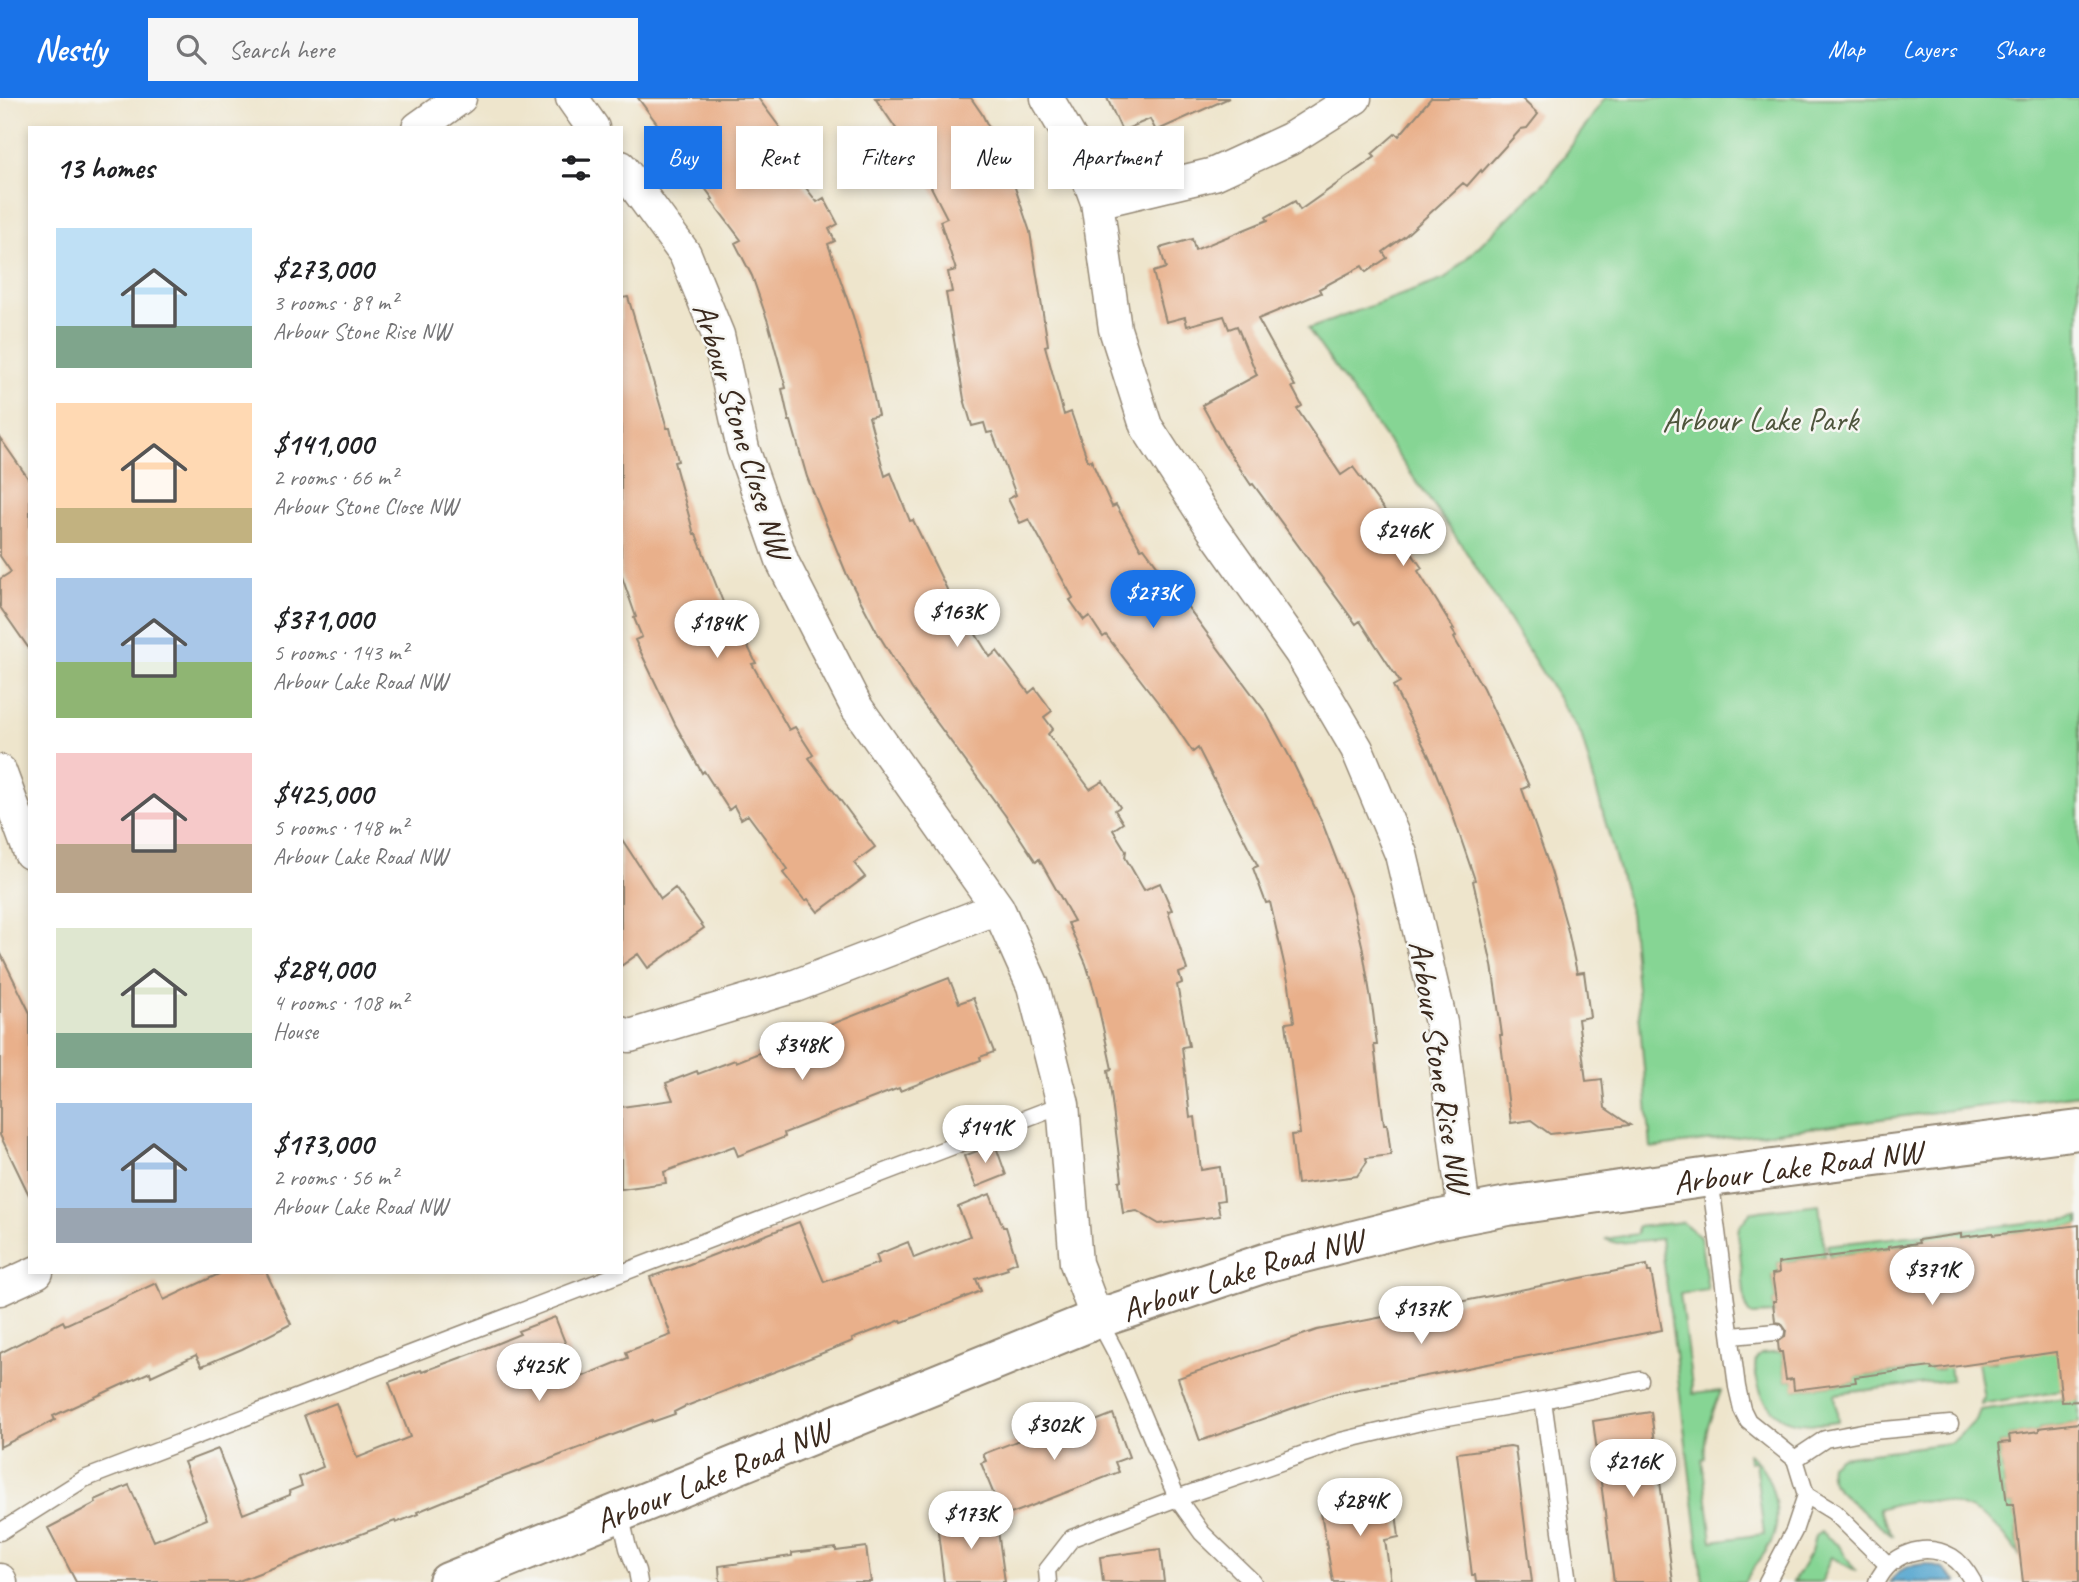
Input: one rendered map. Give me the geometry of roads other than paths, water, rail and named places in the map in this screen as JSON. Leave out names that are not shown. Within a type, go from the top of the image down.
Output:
[{"type":"street","points":[[421,126],[460,98]]},
{"type":"street","points":[[572,98],[592,126]]},
{"type":"street","name":"Arbour Stone Rise NW","points":[[1047,98],[1079,153],[1097,202],[1115,329],[1146,426],[1212,528],[1307,663],[1357,749],[1401,854],[1441,1023],[1464,1213]]},
{"type":"street","points":[[1097,202],[1214,174],[1290,139],[1355,98]]},
{"type":"street","name":"Arbour Stone Close NW","points":[[623,170],[685,254],[718,335],[743,449],[782,563],[857,708],[998,908],[1033,986],[1063,1104],[1076,1263],[1097,1319]]},
{"type":"street","points":[[0,771],[28,848]]},
{"type":"street","points":[[623,1033],[630,1036],[795,986],[998,908]]},
{"type":"street","name":"Arbour Lake Road NW","points":[[448,1582],[1097,1319],[1268,1262],[1464,1213],[1710,1177],[2079,1130]]},
{"type":"street","points":[[0,1289],[33,1274]]},
{"type":"lane","points":[[623,1273],[1063,1104]]},
{"type":"lane","points":[[1710,1177],[1742,1409],[1748,1421],[1795,1459],[1805,1495],[1794,1531],[1767,1582]]},
{"type":"lane","points":[[0,1532],[84,1479],[619,1274]]},
{"type":"lane","points":[[1097,1319],[1117,1355],[1177,1498],[1202,1533],[1253,1582]]},
{"type":"lane","points":[[1731,1336],[1776,1332]]},
{"type":"lane","points":[[1048,1582],[1047,1570],[1072,1538],[1341,1441],[1425,1421],[1640,1380]]},
{"type":"lane","points":[[1543,1400],[1568,1582]]},
{"type":"lane","points":[[1795,1459],[1825,1439],[1862,1432],[1950,1424]]},
{"type":"lane","points":[[1805,1495],[1834,1512],[1888,1565]]},
{"type":"lane","points":[[620,1513],[639,1582]]},
{"type":"lane","points":[[1877,1582],[1888,1565],[1902,1555],[1919,1550],[1936,1551],[1952,1558],[1965,1569],[1973,1582]]},
{"type":"water","points":[[1926,1564],[1943,1569],[1957,1582],[1890,1582],[1905,1568]]},
{"type":"park label","name":"Arbour Lake Park","points":[[1760,419]]}]
